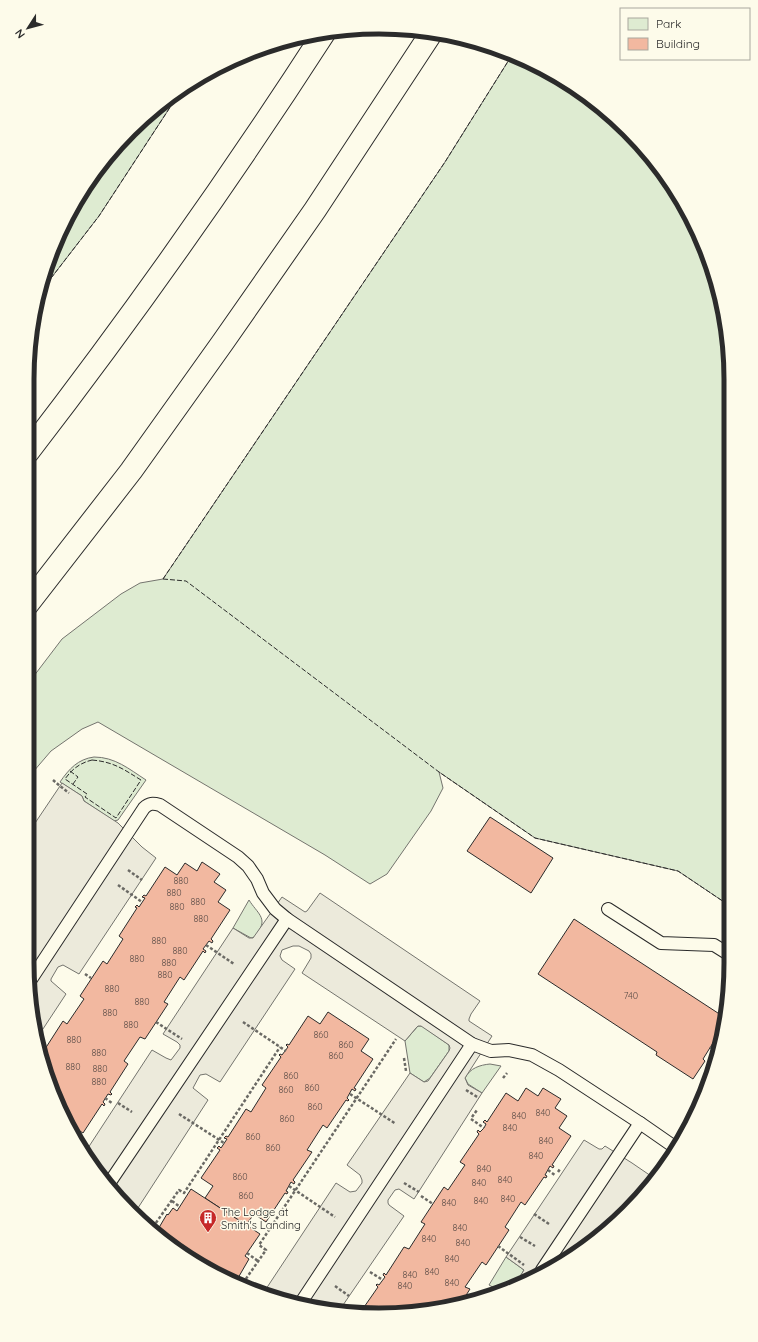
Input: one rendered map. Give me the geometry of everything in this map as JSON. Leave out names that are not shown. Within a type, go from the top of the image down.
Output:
[{"type":"highway","points":[[34,596],[131,471],[223,342],[315,210],[428,38]]},
{"type":"highway","points":[[34,444],[184,240],[290,86],[320,40]]},
{"type":"lane","points":[[34,974],[144,808],[153,803],[160,805],[238,856],[248,866],[257,879],[263,893],[275,909],[472,1044],[491,1051],[509,1050],[532,1055],[559,1070],[672,1145]]},
{"type":"lane","points":[[608,909],[661,943],[714,945],[724,951]]},
{"type":"lane","points":[[111,1180],[287,918]]},
{"type":"lane","points":[[303,1299],[472,1044]]},
{"type":"lane","points":[[545,1266],[640,1123]]},
{"type":"path","points":[[53,780],[70,793]]},
{"type":"path","points":[[132,895],[142,902]]},
{"type":"path","points":[[206,945],[217,952]]},
{"type":"path","points":[[85,974],[91,978]]},
{"type":"path","points":[[156,1022],[167,1028]]},
{"type":"path","points":[[255,1030],[286,1051]]},
{"type":"path","points":[[245,1281],[266,1250],[259,1245],[396,1040]]},
{"type":"path","points":[[155,1225],[179,1190],[184,1193],[280,1047]]},
{"type":"path","points":[[404,1058],[406,1071]]},
{"type":"path","points":[[503,1078],[507,1073]]},
{"type":"path","points":[[350,1094],[382,1114]]},
{"type":"path","points":[[106,1098],[112,1103]]},
{"type":"path","points":[[477,1110],[472,1118],[484,1128]]},
{"type":"path","points":[[193,1123],[224,1144]]},
{"type":"path","points":[[548,1170],[556,1176]]},
{"type":"path","points":[[289,1186],[320,1206]]},
{"type":"path","points":[[421,1196],[433,1204]]},
{"type":"path","points":[[172,1201],[180,1206]]},
{"type":"path","points":[[498,1246],[508,1254]]},
{"type":"path","points":[[248,1253],[258,1261]]},
{"type":"path","points":[[370,1272],[382,1280]]},
{"type":"green space","points":[[509,59],[511,60],[552,80],[571,92],[589,105],[623,135],[653,169],[666,187],[688,226],[706,268],[721,334],[724,379],[724,902],[678,871],[535,838],[439,772],[443,788],[431,811],[387,874],[370,884],[325,855],[98,722],[82,729],[51,751],[34,771],[34,676],[62,639],[121,594],[140,583],[163,579],[445,162]]},
{"type":"green space","points":[[174,102],[99,216],[48,282],[60,247],[80,206],[92,187],[105,169],[135,135]]},
{"type":"green space","points":[[94,757],[115,761],[146,780],[118,820],[114,821],[84,801],[82,796],[60,782],[74,765],[88,758]]},
{"type":"green space","points":[[249,900],[262,919],[261,927],[257,934],[251,938],[233,928]]},
{"type":"green space","points":[[418,1026],[422,1026],[449,1045],[449,1051],[430,1078],[424,1082],[410,1073],[405,1041]]},
{"type":"green space","points":[[490,1064],[501,1066],[482,1093],[468,1084],[465,1078],[476,1068]]},
{"type":"green space","points":[[506,1257],[524,1270],[519,1278],[511,1282],[495,1288],[489,1285]]},
{"type":"shaded area","points":[[62,783],[82,796],[84,801],[118,823],[142,847],[156,858],[79,974],[63,965],[58,967],[51,981],[66,994],[41,1031],[37,1008],[34,963],[34,825]]},
{"type":"shaded area","points":[[320,893],[480,1001],[471,1014],[469,1021],[492,1036],[465,1078],[468,1085],[482,1093],[414,1199],[399,1189],[395,1190],[388,1200],[389,1205],[404,1216],[343,1306],[312,1301],[266,1289],[336,1183],[350,1192],[356,1191],[362,1183],[360,1175],[347,1165],[410,1073],[424,1082],[428,1081],[450,1048],[449,1045],[421,1026],[418,1026],[405,1041],[302,973],[311,958],[309,951],[299,946],[293,946],[282,950],[280,956],[282,960],[295,969],[220,1082],[206,1074],[200,1075],[193,1088],[208,1100],[137,1209],[105,1173],[88,1148],[152,1050],[171,1060],[180,1048],[180,1045],[177,1042],[163,1034],[233,928],[249,938],[253,938],[282,897],[305,912]]},
{"type":"shaded area","points":[[584,1140],[599,1149],[602,1149],[605,1146],[651,1176],[623,1207],[589,1237],[552,1262],[519,1278],[524,1270],[506,1257]]},
{"type":"building","points":[[490,817],[553,858],[531,893],[467,851]]},
{"type":"building","points":[[202,862],[220,874],[214,882],[226,890],[218,902],[230,910],[211,939],[213,941],[212,943],[209,941],[203,949],[206,951],[205,953],[203,951],[184,980],[180,977],[164,1002],[168,1004],[145,1039],[140,1037],[124,1061],[128,1064],[110,1092],[112,1094],[108,1094],[103,1102],[105,1104],[104,1106],[102,1104],[83,1133],[76,1129],[60,1095],[52,1074],[45,1049],[63,1021],[67,1024],[84,999],[80,996],[103,961],[107,964],[123,939],[119,936],[137,908],[135,907],[137,905],[139,907],[145,898],[142,897],[144,895],[146,896],[165,867],[177,875],[185,863],[197,871]]},
{"type":"building","points":[[574,919],[720,1014],[715,1040],[703,1059],[705,1061],[693,1079],[656,1055],[657,1052],[538,974]]},
{"type":"building","points":[[328,1012],[369,1039],[361,1051],[373,1059],[354,1088],[356,1089],[355,1091],[352,1089],[347,1098],[349,1100],[346,1100],[327,1128],[323,1125],[307,1150],[312,1152],[293,1180],[295,1182],[294,1184],[291,1182],[286,1191],[288,1192],[287,1194],[285,1193],[266,1222],[254,1214],[246,1225],[205,1198],[213,1186],[201,1178],[220,1150],[217,1148],[219,1146],[221,1148],[227,1139],[224,1138],[226,1136],[228,1137],[246,1109],[251,1112],[266,1088],[262,1085],[281,1057],[279,1055],[282,1055],[288,1047],[286,1045],[289,1045],[308,1016],[320,1024]]},
{"type":"building","points":[[526,1088],[538,1096],[543,1088],[561,1099],[555,1108],[567,1116],[559,1128],[571,1136],[552,1165],[554,1166],[553,1168],[550,1166],[545,1175],[547,1176],[546,1178],[544,1177],[525,1205],[521,1202],[505,1227],[509,1230],[486,1265],[482,1262],[465,1287],[470,1289],[465,1297],[424,1305],[379,1308],[364,1307],[378,1287],[376,1285],[379,1285],[385,1277],[383,1275],[384,1273],[386,1275],[404,1247],[409,1249],[425,1224],[421,1222],[444,1187],[448,1190],[465,1165],[460,1162],[479,1134],[477,1132],[478,1130],[480,1132],[484,1128],[486,1124],[483,1122],[485,1120],[487,1122],[506,1093],[518,1101]]},
{"type":"building","name":"The Lodge at Smith's Landing","points":[[191,1189],[260,1234],[245,1256],[249,1259],[238,1278],[206,1262],[187,1250],[159,1228],[167,1214],[168,1215],[173,1208],[177,1211]]},
{"type":"fence","points":[[163,579],[445,162],[509,59]]},
{"type":"fence","points":[[48,282],[99,216],[174,102]]},
{"type":"fence","points":[[163,579],[186,581],[439,772],[535,838],[678,871],[724,902]]},
{"type":"fence","points":[[92,760],[112,764],[141,780],[116,818],[85,797],[87,794],[65,779],[70,772],[77,767],[92,760]]},
{"type":"fence","points":[[70,771],[78,777],[73,784]]},
{"type":"place","name":"The Lodge at Smith's Landing","points":[[208,1233]]}]
